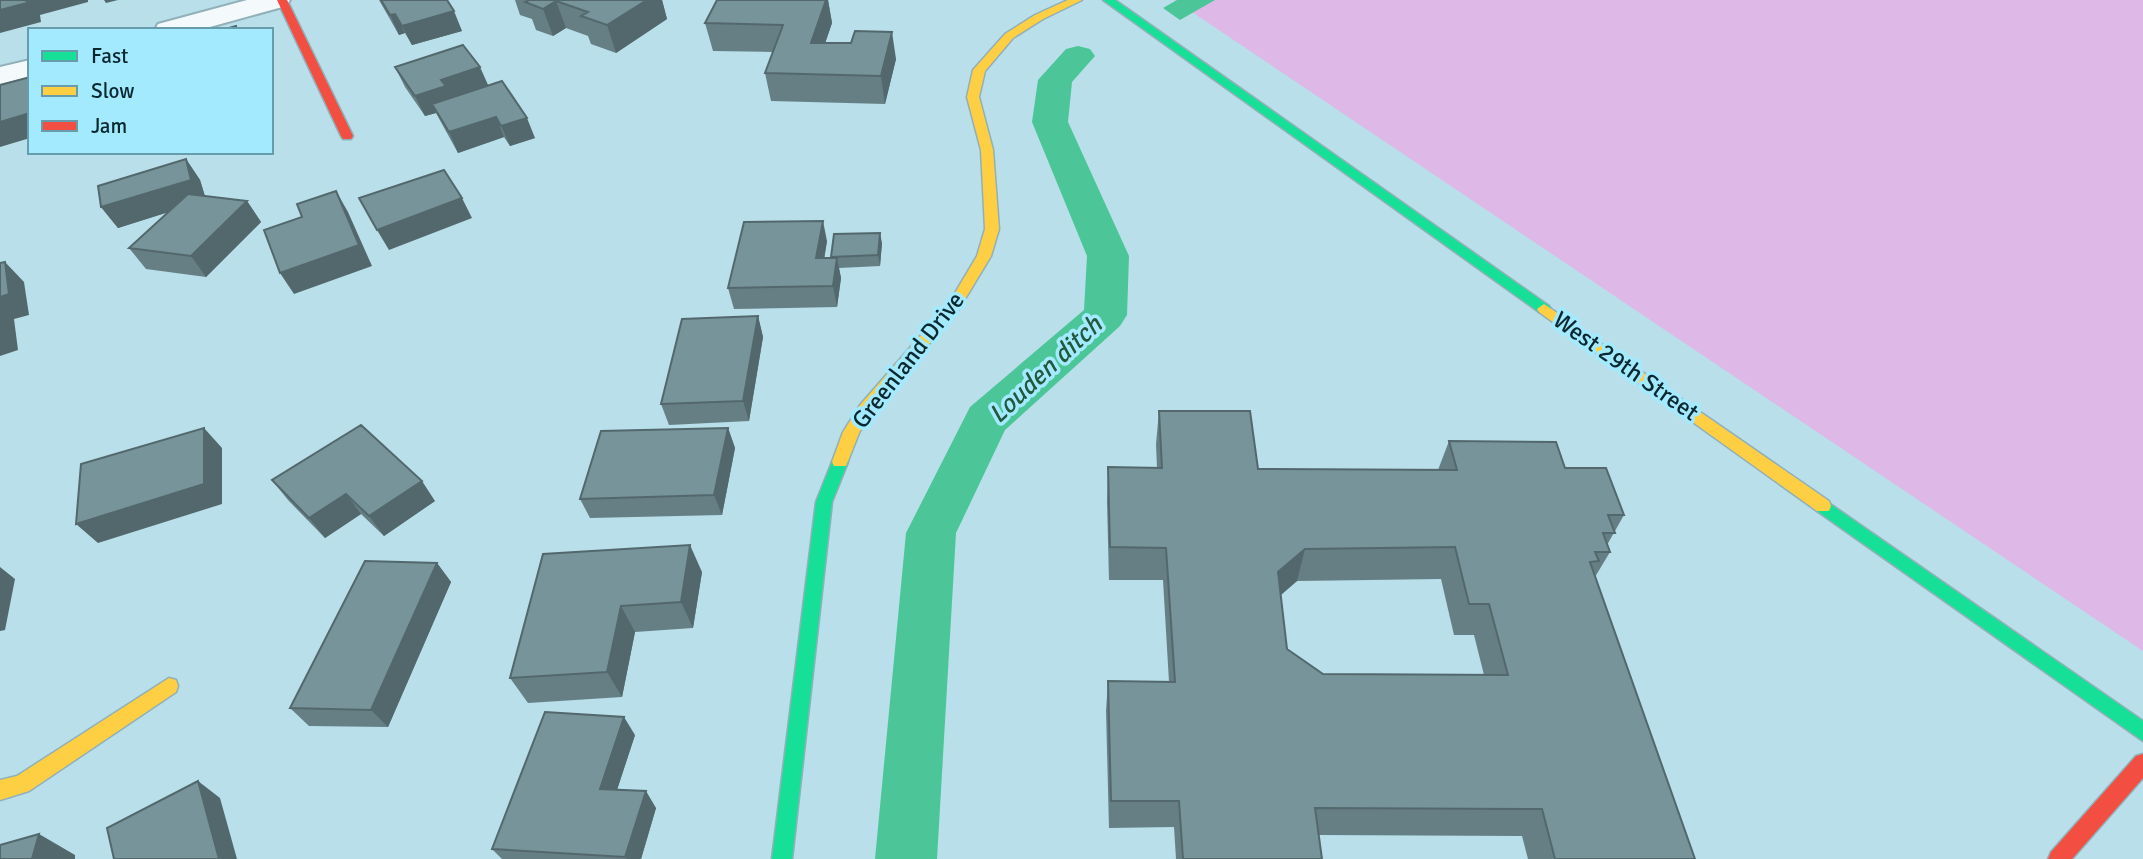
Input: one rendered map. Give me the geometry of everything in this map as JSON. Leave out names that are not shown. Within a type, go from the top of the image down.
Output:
[{"type":"street","points":[[175,28],[277,0]]},
{"type":"street","points":[[282,0],[346,136]]},
{"type":"street","name":"Greenland Drive","points":[[782,859],[824,502],[851,432],[865,409],[954,306],[984,256],[992,229],[987,150],[973,97],[979,70],[1009,36],[1039,17],[1077,0]]},
{"type":"street","name":"West 29th Street","points":[[1108,0],[2143,732]]},
{"type":"street","points":[[0,76],[28,69]]},
{"type":"street","points":[[0,790],[22,784],[169,686]]},
{"type":"street","points":[[2058,859],[2143,762]]},
{"type":"shaded area","points":[[1174,0],[2143,0],[2143,651]]},
{"type":"shaded area","points":[[1177,0],[1215,0],[1180,20],[1163,8]]},
{"type":"building","points":[[0,0],[26,0],[27,3],[0,10]]},
{"type":"building","points":[[381,0],[447,0],[454,11],[402,26],[395,14],[390,15]]},
{"type":"building","points":[[529,0],[647,0],[607,25],[581,16],[588,12],[556,1],[543,9],[525,2]]},
{"type":"building","points":[[717,0],[826,0],[811,43],[851,43],[855,31],[892,32],[881,76],[765,73],[783,25],[705,23]]},
{"type":"building","points":[[463,45],[480,67],[441,80],[446,86],[415,96],[395,67]]},
{"type":"building","points":[[28,78],[28,114],[0,122],[0,85]]},
{"type":"building","points":[[502,81],[527,118],[501,126],[496,117],[449,132],[432,104]]},
{"type":"building","points":[[186,159],[191,180],[101,207],[98,186]]},
{"type":"building","points":[[444,170],[462,198],[377,230],[359,198]]},
{"type":"building","points":[[336,191],[359,245],[280,273],[264,230],[302,217],[297,204]]},
{"type":"building","points":[[188,194],[247,201],[191,256],[129,248]]},
{"type":"building","points":[[823,221],[816,258],[837,258],[833,286],[728,288],[744,222]]},
{"type":"building","points":[[880,233],[878,255],[831,257],[834,234]]},
{"type":"building","points":[[5,262],[9,294],[0,297],[0,263]]},
{"type":"building","points":[[758,316],[743,401],[661,404],[682,319]]},
{"type":"building","points":[[1159,411],[1250,411],[1258,469],[1457,470],[1449,441],[1556,442],[1565,468],[1606,468],[1624,515],[1608,515],[1615,533],[1603,533],[1610,552],[1595,552],[1599,561],[1590,562],[1695,859],[1555,859],[1542,809],[1315,808],[1322,859],[1183,859],[1179,801],[1111,801],[1108,681],[1175,682],[1166,548],[1110,547],[1108,467],[1162,468]],"holes":[[[1455,547],[1469,604],[1489,604],[1508,675],[1323,674],[1287,649],[1278,572],[1305,549]]]},
{"type":"building","points":[[361,425],[422,481],[369,516],[346,494],[309,518],[272,480]]},
{"type":"building","points":[[204,428],[204,484],[76,524],[81,464]]},
{"type":"building","points":[[728,428],[714,495],[580,499],[601,431]]},
{"type":"building","points":[[690,545],[681,602],[621,606],[607,672],[510,678],[543,554]]},
{"type":"building","points":[[365,561],[437,563],[371,710],[290,708]]},
{"type":"building","points":[[545,712],[624,717],[600,789],[646,791],[625,857],[492,849]]},
{"type":"building","points":[[198,781],[219,859],[114,859],[107,828]]},
{"type":"building","points":[[39,834],[32,859],[0,859],[0,845]]},
{"type":"waterway","name":"Louden ditch","points":[[906,859],[931,533],[987,419],[1105,315],[1108,256],[1050,122],[1055,80],[1078,56]]},
{"type":"traffic: fast","points":[[1108,0],[1544,309]]},
{"type":"traffic: fast","points":[[782,859],[824,502],[840,462]]},
{"type":"traffic: fast","points":[[1823,506],[2143,732]]},
{"type":"traffic: slow","points":[[840,462],[851,432],[865,409],[954,306],[984,256],[992,229],[987,150],[973,97],[979,70],[1009,36],[1039,17],[1077,0]]},
{"type":"traffic: slow","points":[[1544,309],[1823,506]]},
{"type":"traffic: slow","points":[[0,790],[22,784],[169,686]]},
{"type":"traffic: jam","points":[[282,0],[347,136]]},
{"type":"traffic: jam","points":[[2058,859],[2143,763]]}]
